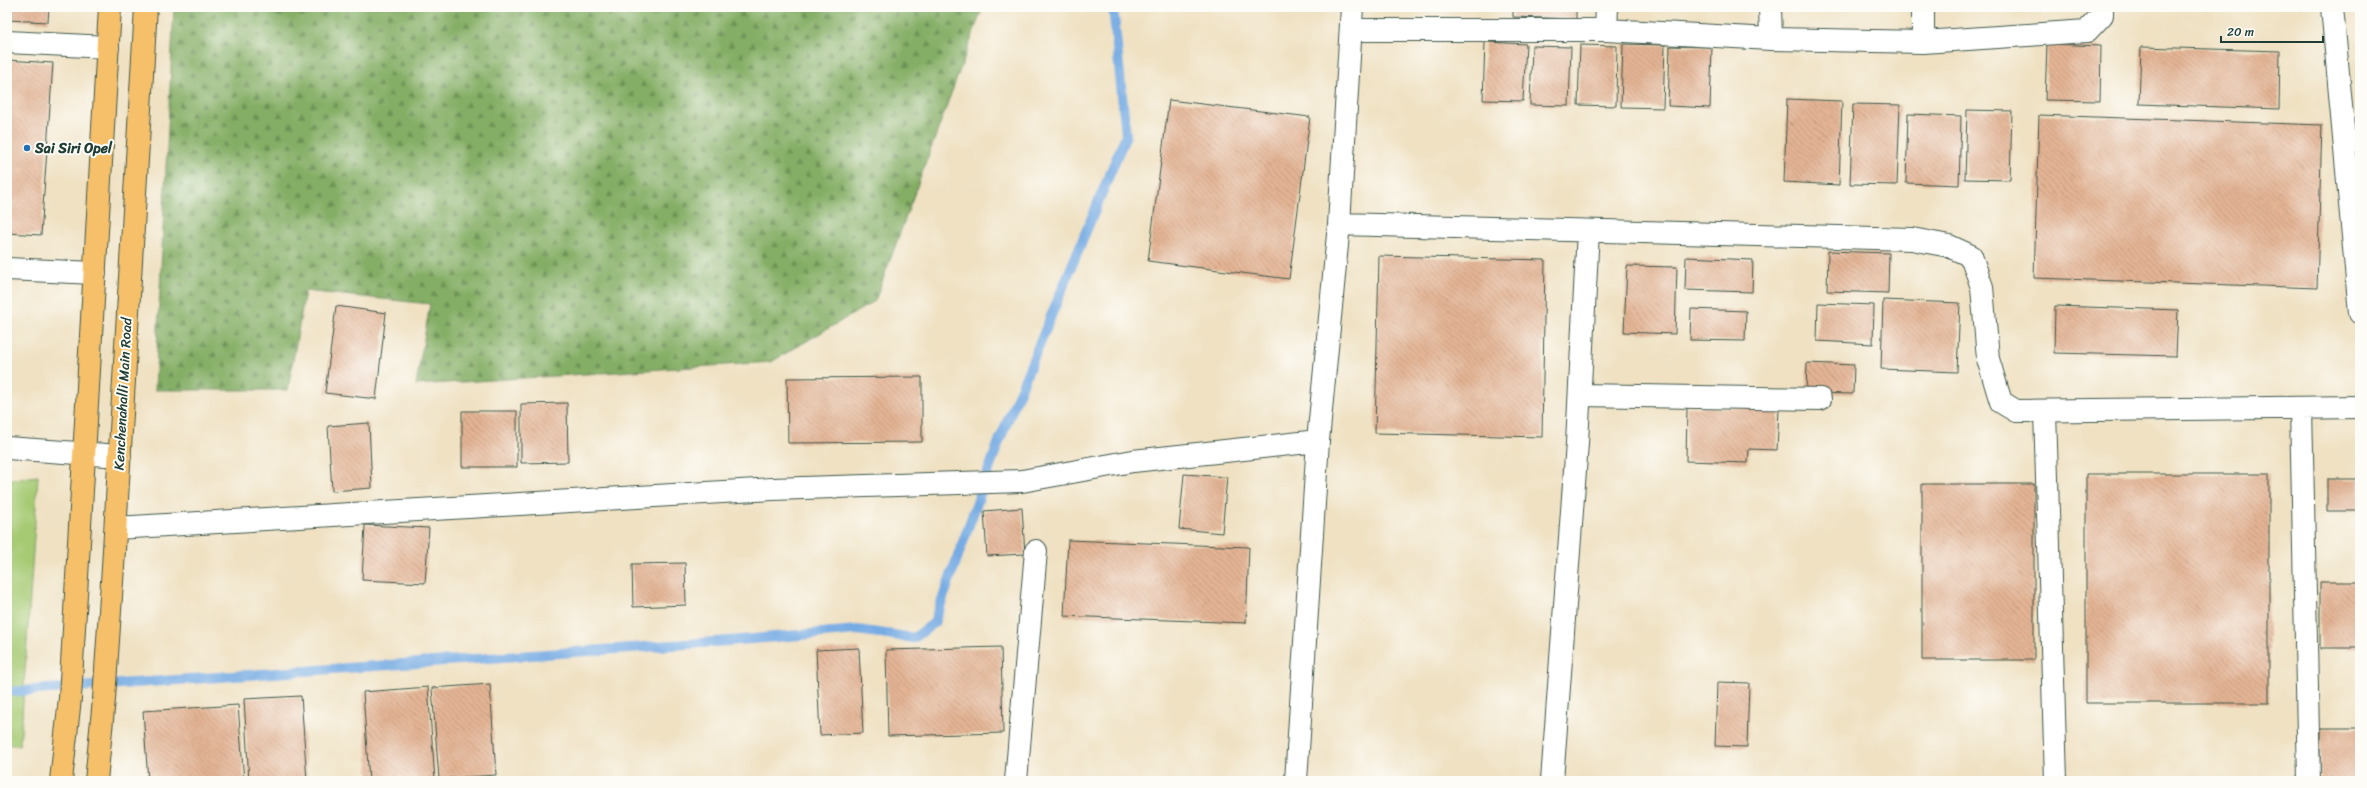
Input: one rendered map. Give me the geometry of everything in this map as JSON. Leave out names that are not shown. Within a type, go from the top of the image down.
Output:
[{"type":"main road","points":[[61,781],[70,698],[110,7]]},
{"type":"main road","name":"Kenchenahalli Main Road","points":[[96,781],[104,700],[116,528],[146,7]]},
{"type":"street","points":[[1296,781],[1318,441],[1339,224],[1352,30],[1352,7]]},
{"type":"street","points":[[1606,30],[1607,7]]},
{"type":"street","points":[[1770,7],[1771,39]]},
{"type":"street","points":[[1923,7],[1923,42]]},
{"type":"street","points":[[1352,30],[1606,30],[1771,39],[1923,42],[2087,31],[2102,15],[2102,7]]},
{"type":"street","points":[[2332,7],[2353,167],[2360,313]]},
{"type":"street","points":[[7,42],[108,47]]},
{"type":"street","points":[[1339,224],[1912,239],[1949,246],[1971,256],[1982,287],[1988,359],[2001,402],[2016,410],[2360,407]]},
{"type":"street","points":[[1552,781],[1580,395],[1588,231]]},
{"type":"street","points":[[7,269],[95,273]]},
{"type":"street","points":[[1580,395],[1820,399]]},
{"type":"street","points":[[2301,408],[2309,781]]},
{"type":"street","points":[[2045,410],[2056,781]]},
{"type":"street","points":[[116,528],[772,489],[1022,481],[1133,461],[1318,441]]},
{"type":"street","points":[[7,448],[120,456]]},
{"type":"street","points":[[1016,781],[1036,551]]},
{"type":"green space","points":[[174,7],[983,7],[875,301],[771,362],[416,385],[430,304],[305,291],[288,390],[155,390]]},
{"type":"green space","points":[[38,476],[20,746],[7,744],[7,480]]},
{"type":"building","points":[[7,7],[49,7],[48,22],[7,20]]},
{"type":"building","points":[[1513,7],[1576,7],[1576,19],[1513,17]]},
{"type":"building","points":[[1485,42],[1526,44],[1523,101],[1483,100]]},
{"type":"building","points":[[1623,44],[1665,45],[1663,108],[1621,107]]},
{"type":"building","points":[[2047,44],[2101,46],[2100,101],[2045,100]]},
{"type":"building","points":[[1580,45],[1617,46],[1616,106],[1578,105]]},
{"type":"building","points":[[1532,46],[1571,47],[1569,106],[1530,105]]},
{"type":"building","points":[[1670,46],[1712,47],[1710,108],[1668,106]]},
{"type":"building","points":[[2141,47],[2280,51],[2279,109],[2139,104]]},
{"type":"building","name":"Sai Siri Opel","points":[[7,60],[53,63],[41,235],[7,233]]},
{"type":"building","points":[[1787,99],[1842,101],[1839,185],[1784,182]]},
{"type":"building","points":[[1169,100],[1310,117],[1289,279],[1148,261]]},
{"type":"building","points":[[1853,104],[1900,105],[1897,185],[1850,184]]},
{"type":"building","points":[[1967,110],[2012,111],[2010,180],[1965,179]]},
{"type":"building","points":[[1908,114],[1961,116],[1959,185],[1906,183]]},
{"type":"building","points":[[2039,115],[2322,125],[2317,288],[2034,278]]},
{"type":"building","points":[[1828,251],[1889,253],[1888,293],[1827,291]]},
{"type":"building","points":[[1379,256],[1545,260],[1542,437],[1375,433]]},
{"type":"building","points":[[1686,257],[1753,260],[1752,292],[1685,290]]},
{"type":"building","points":[[1627,266],[1677,267],[1675,334],[1624,332]]},
{"type":"building","points":[[1883,300],[1960,303],[1957,372],[1881,369]]},
{"type":"building","points":[[1818,303],[1874,305],[1873,344],[1817,341]]},
{"type":"building","points":[[336,306],[386,313],[376,399],[325,393]]},
{"type":"building","points":[[2055,306],[2178,310],[2176,356],[2054,353]]},
{"type":"building","points":[[1691,309],[1746,311],[1745,341],[1690,340]]},
{"type":"building","points":[[1807,363],[1854,365],[1853,394],[1806,393]]},
{"type":"building","points":[[922,377],[922,442],[788,443],[787,378]]},
{"type":"building","points":[[567,403],[568,462],[521,463],[521,404]]},
{"type":"building","points":[[1687,407],[1779,409],[1777,450],[1749,449],[1748,463],[1686,461]]},
{"type":"building","points":[[462,411],[517,411],[517,467],[462,467]]},
{"type":"building","points":[[369,423],[372,488],[332,491],[328,426]]},
{"type":"building","points":[[1184,474],[1227,477],[1222,533],[1179,529]]},
{"type":"building","points":[[2086,474],[2269,474],[2269,703],[2086,703]]},
{"type":"building","points":[[2327,479],[2360,479],[2360,511],[2327,511]]},
{"type":"building","points":[[1922,484],[2034,484],[2034,660],[1922,660]]},
{"type":"building","points":[[1022,508],[1025,554],[987,556],[984,511]]},
{"type":"building","points":[[365,525],[429,528],[425,583],[362,580]]},
{"type":"building","points":[[1068,540],[1249,547],[1246,623],[1064,616]]},
{"type":"building","points":[[685,563],[686,605],[633,607],[632,564]]},
{"type":"building","points":[[2320,582],[2360,582],[2360,648],[2320,648]]},
{"type":"building","points":[[1001,647],[1003,733],[888,736],[886,650]]},
{"type":"building","points":[[859,648],[863,733],[820,735],[816,650]]},
{"type":"building","points":[[1717,682],[1749,683],[1747,747],[1715,746]]},
{"type":"building","points":[[490,684],[496,775],[439,779],[432,688]]},
{"type":"building","points":[[428,687],[435,780],[369,781],[363,692]]},
{"type":"building","points":[[301,696],[307,781],[249,781],[244,699]]},
{"type":"building","points":[[238,705],[244,781],[148,781],[143,711]]},
{"type":"building","points":[[2320,728],[2360,728],[2360,781],[2320,781]]},
{"type":"waterway","points":[[7,692],[729,641],[857,630],[914,638],[934,623],[998,444],[1126,135],[1113,7]]},
{"type":"place","name":"Sai Siri Opel","points":[[27,148]]}]
